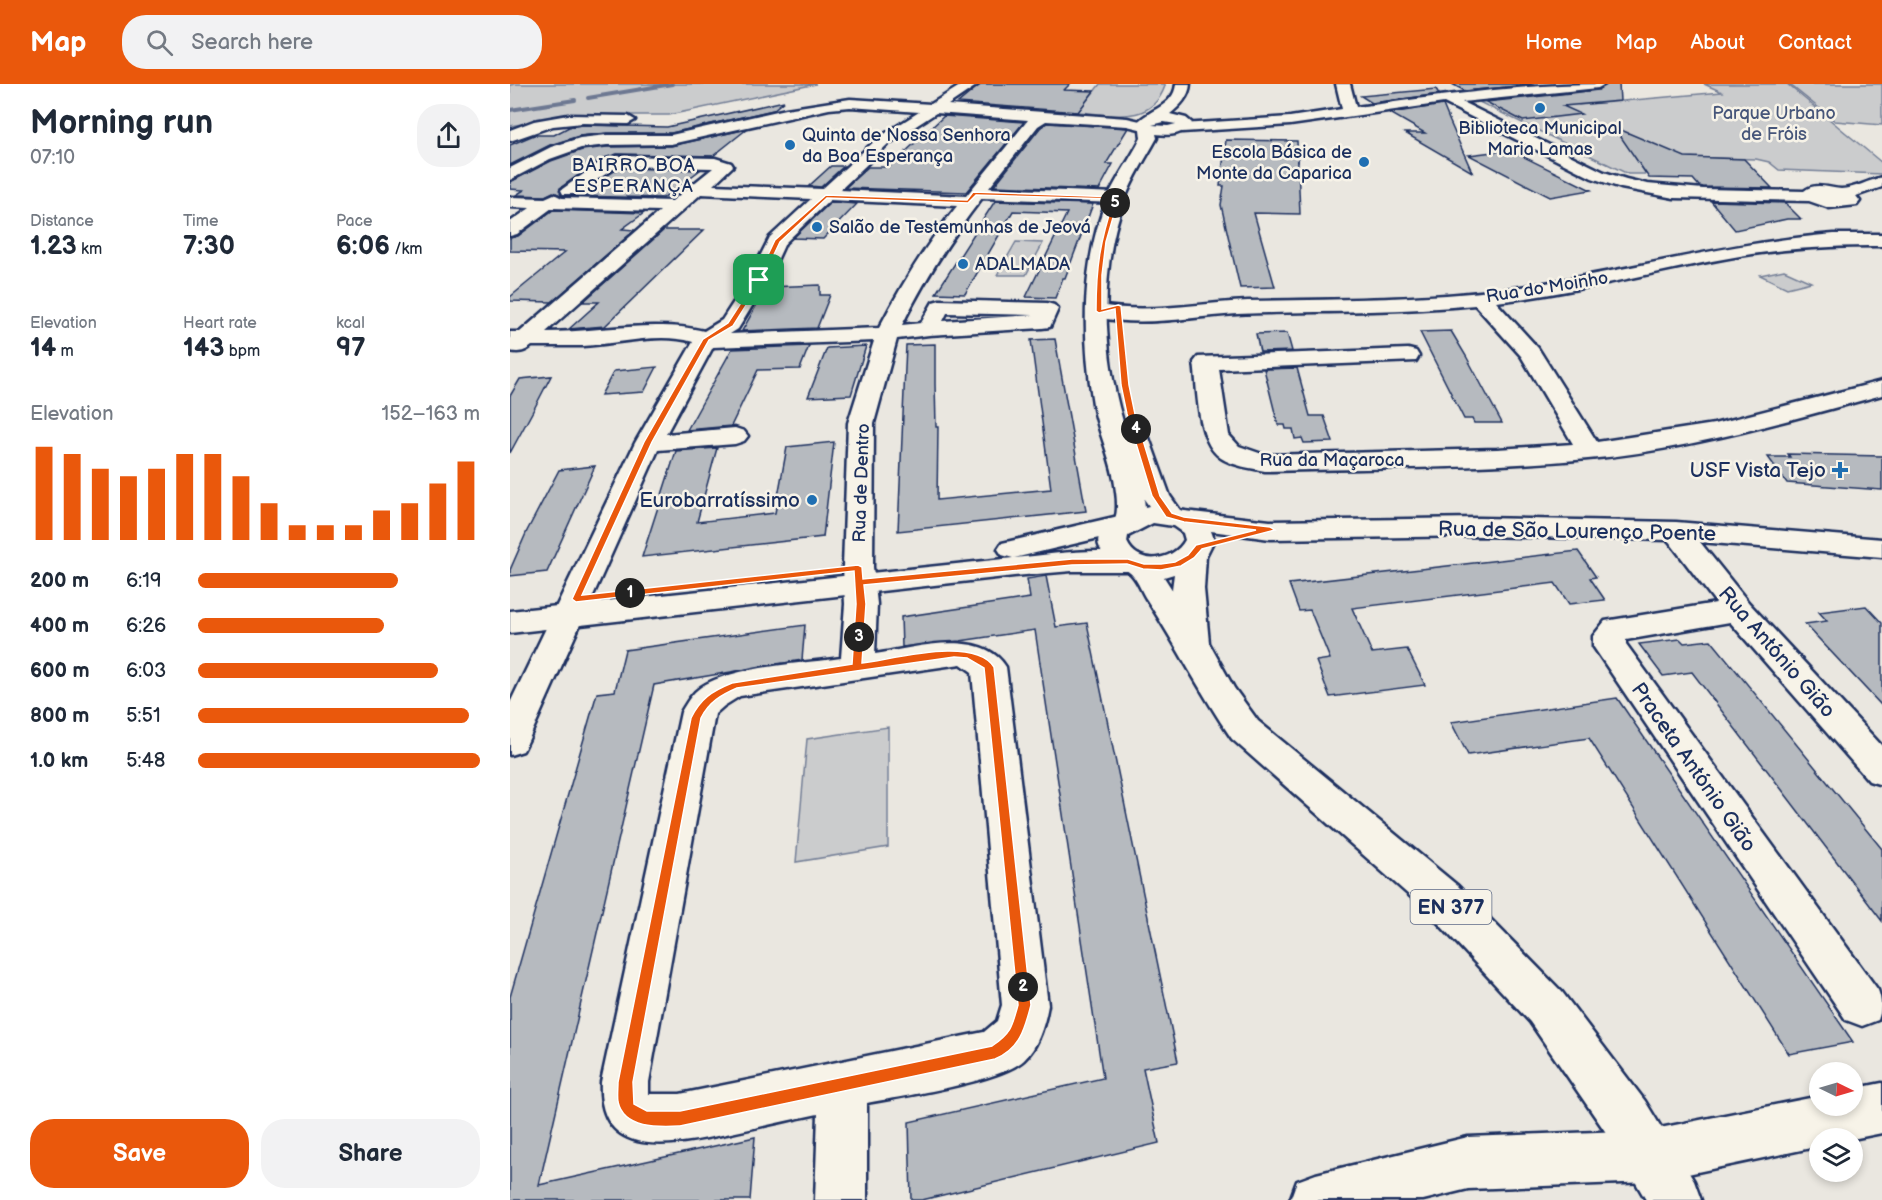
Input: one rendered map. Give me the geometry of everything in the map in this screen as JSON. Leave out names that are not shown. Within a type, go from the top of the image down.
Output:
[{"type":"street","points":[[510,741],[648,442],[706,339],[730,324],[759,280],[777,242],[884,141],[972,84]]},
{"type":"street","points":[[1149,123],[1177,100],[1183,90],[1183,84]]},
{"type":"street","points":[[510,175],[550,151],[569,145],[606,140],[663,140],[836,104],[862,102],[1149,123],[1162,131],[1180,124],[1290,121],[1446,99],[1598,84]]},
{"type":"street","points":[[1348,89],[1350,112]]},
{"type":"street","points":[[1446,99],[1598,175],[1624,184],[1674,192],[1811,196],[1822,201],[1841,199],[1882,182]]},
{"type":"street","points":[[1177,100],[1180,124]]},
{"type":"street","name":"Rua de Dentro","points":[[857,667],[861,604],[858,575],[861,423],[886,334],[917,276],[972,197],[1033,123],[1043,116]]},
{"type":"street","points":[[510,136],[526,127],[555,120],[648,120]]},
{"type":"street","points":[[663,140],[666,120]]},
{"type":"street","name":"EN 377","points":[[1149,123],[1149,138],[1117,198],[1103,242],[1099,275],[1113,308],[1131,414],[1156,496],[1176,517],[1195,527],[1200,537],[1188,589],[1194,646]]},
{"type":"street","points":[[1128,219],[1143,178],[1164,139],[1180,124]]},
{"type":"street","points":[[510,230],[608,164],[617,161],[715,163],[724,165],[725,168],[676,206],[515,344]]},
{"type":"street","points":[[699,189],[804,192],[826,196],[1117,198]]},
{"type":"street","points":[[510,202],[558,197],[676,206]]},
{"type":"street","points":[[1841,199],[1879,240]]},
{"type":"street","name":"Rua do Moinho","points":[[1113,308],[1208,309],[1480,298],[1583,283],[1751,247],[1829,240],[1879,240]]},
{"type":"street","points":[[1480,298],[1530,353],[1590,451]]},
{"type":"street","name":"EN 377","points":[[1113,308],[1103,387],[1106,407],[1131,495],[1126,523],[1114,533],[1112,543],[1117,553],[1136,564],[1158,593],[1194,646],[1220,695],[1245,730],[1443,899],[1546,1007],[1627,1119],[1675,1200]]},
{"type":"street","points":[[515,344],[651,333],[686,333],[715,341],[886,334],[928,328]]},
{"type":"street","name":"Rua da Maçaroca","points":[[1408,356],[1206,362],[1216,435],[1220,445],[1229,453],[1243,459],[1265,463],[1497,457],[1590,451],[1714,432],[1882,388]]},
{"type":"street","points":[[648,442],[735,436]]},
{"type":"street","points":[[858,575],[1012,549],[1126,523],[1153,514],[1176,517]]},
{"type":"street","name":"Rua de São Lourenço Poente","points":[[1176,517],[1270,530],[1479,527],[1676,531],[1882,548]]},
{"type":"street","name":"Rua de São Lourenço Poente","points":[[1195,552],[1270,530]]},
{"type":"street","name":"Rua António Gião","points":[[1676,531],[1738,610],[1882,771]]},
{"type":"street","points":[[1849,544],[1882,574]]},
{"type":"street","points":[[510,622],[572,607],[858,575],[1072,562],[1161,567],[1178,564],[1195,552]]},
{"type":"street","points":[[510,606],[572,607]]},
{"type":"street","name":"Praceta António Gião","points":[[1738,610],[1617,629],[1611,632],[1608,639],[1610,646],[1862,1005]]},
{"type":"street","points":[[961,654],[983,660],[989,667],[1024,1005],[1018,1031],[1011,1040],[995,1052],[668,1120],[645,1118],[636,1114],[629,1109],[625,1101],[626,1082],[698,711],[710,698],[735,685],[857,667],[961,654]]},
{"type":"street","points":[[841,1200],[843,1085]]},
{"type":"street","points":[[1316,1200],[1468,1163],[1650,1156],[1882,1108]]},
{"type":"green space","points":[[816,84],[669,115],[574,115],[510,126],[510,85]]},
{"type":"green space","points":[[1100,84],[1165,84],[1165,86],[1159,99],[1140,112],[1116,115],[1078,112]]},
{"type":"green space","name":"Parque Urbano de Fróis","points":[[1704,84],[1787,84],[1882,163],[1882,174],[1779,170],[1769,162],[1756,159],[1634,156],[1646,174],[1628,174],[1479,102],[1555,94],[1579,105],[1722,92]]},
{"type":"green space","points":[[1789,84],[1882,84],[1882,125],[1835,121]]},
{"type":"green space","points":[[1016,242],[1043,243],[1026,275],[997,275]]},
{"type":"green space","points":[[1784,270],[1811,282],[1787,288],[1760,275]]},
{"type":"green space","points":[[888,727],[888,847],[796,862],[807,739]]},
{"type":"building","points":[[981,84],[1070,84],[1064,90],[1094,91],[1078,112],[958,103]]},
{"type":"building","points":[[1452,84],[1539,84],[1465,91]]},
{"type":"building","points":[[1607,84],[1619,84],[1620,101],[1563,106],[1581,114],[1523,121],[1486,102],[1598,90]]},
{"type":"building","points":[[1436,89],[1439,94],[1372,103],[1361,96]]},
{"type":"building","points":[[784,101],[773,110],[671,133],[607,133],[579,136],[550,145],[510,165],[510,145],[534,135],[554,135],[569,127],[583,125],[667,127]]},
{"type":"building","points":[[1443,105],[1472,172],[1405,133],[1425,133],[1390,113]]},
{"type":"building","points":[[944,116],[1024,122],[966,192],[845,188],[868,167],[889,167]]},
{"type":"building","points":[[1047,123],[1128,128],[1106,164],[1113,164],[1099,190],[994,186],[1040,128]]},
{"type":"building","points":[[1614,127],[1685,157],[1744,159],[1772,188],[1703,187],[1693,179],[1649,178]]},
{"type":"building","points":[[747,129],[713,156],[617,154],[601,159],[560,188],[561,195],[553,192],[545,196],[516,195],[524,190],[510,189],[510,182],[551,161],[582,150],[607,147],[671,146]]},
{"type":"building","points":[[1226,140],[1297,141],[1300,214],[1254,213],[1275,287],[1240,288],[1221,205],[1224,186],[1220,186]]},
{"type":"building","points":[[1509,150],[1591,190],[1550,197],[1469,155]]},
{"type":"building","points":[[831,166],[844,166],[821,187],[809,186]]},
{"type":"building","points":[[619,168],[700,170],[663,198],[575,196]]},
{"type":"building","points":[[995,201],[1093,204],[1055,298],[1026,297],[1067,213],[1013,211],[965,294],[936,293]]},
{"type":"building","points":[[1711,201],[1785,203],[1801,219],[1787,219],[1735,230]]},
{"type":"building","name":"Salão de Testemunhas de Jeová","points":[[831,202],[857,204],[823,239],[793,238]]},
{"type":"building","points":[[553,210],[644,213],[622,229],[635,230],[552,302],[510,301],[510,297],[565,252],[510,251],[510,238],[518,236]]},
{"type":"building","points":[[664,230],[704,230],[605,326],[569,329],[599,302],[583,302]]},
{"type":"building","points":[[820,285],[820,295],[830,295],[817,328],[742,331],[767,287]]},
{"type":"building","points":[[1451,331],[1502,423],[1474,423],[1472,419],[1464,419],[1420,332]]},
{"type":"building","points":[[1287,333],[1292,351],[1260,352],[1256,334]]},
{"type":"building","points":[[1055,339],[1086,511],[898,531],[906,345],[935,344],[936,427],[938,427],[937,500],[1051,489],[1031,340]]},
{"type":"building","points":[[809,346],[800,369],[758,370],[731,426],[687,430],[732,349]]},
{"type":"building","points":[[866,346],[851,395],[808,397],[827,348]]},
{"type":"building","points":[[657,367],[644,392],[601,395],[614,371]]},
{"type":"building","points":[[1297,368],[1310,416],[1324,416],[1333,442],[1304,443],[1302,438],[1295,439],[1293,429],[1286,429],[1285,425],[1278,425],[1264,369]]},
{"type":"building","points":[[551,376],[510,453],[510,396],[520,379]]},
{"type":"building","points":[[834,442],[823,537],[642,557],[676,451],[717,448],[697,522],[775,513],[787,447]]},
{"type":"building","points":[[1788,454],[1882,456],[1882,490],[1787,483],[1768,457],[1790,457]]},
{"type":"building","points":[[595,466],[547,572],[510,576],[510,570],[527,531],[559,470]]},
{"type":"building","points":[[1578,551],[1596,577],[1590,578],[1605,600],[1569,604],[1555,583],[1352,608],[1372,653],[1407,649],[1425,685],[1330,697],[1316,661],[1330,659],[1310,610],[1299,611],[1289,584]]},
{"type":"building","points":[[1046,576],[1056,627],[1087,623],[1178,1062],[1143,1068],[1159,1143],[922,1200],[911,1200],[909,1122],[1103,1078],[1035,630],[902,647],[901,617],[1030,598],[1027,579]]},
{"type":"building","points":[[1866,606],[1882,623],[1882,706],[1805,624],[1827,621],[1819,612]]},
{"type":"building","points":[[805,625],[802,660],[654,685],[539,1185],[755,1137],[750,1200],[510,1200],[510,997],[597,693],[615,691],[625,650]]},
{"type":"building","points":[[1680,639],[1684,643],[1711,640],[1882,849],[1882,921],[1692,672],[1663,676],[1639,644]]},
{"type":"building","points":[[1617,698],[1853,1042],[1789,1054],[1589,738],[1468,755],[1451,722]]},
{"type":"waterway","points":[[588,98],[672,84]]},
{"type":"waterway","points":[[510,110],[575,100]]},
{"type":"place","name":"Biblioteca Municipal Maria Lamas","points":[[1540,108]]},
{"type":"place","name":"Quinta de Nossa Senhora da Boa Esperança","points":[[790,145]]},
{"type":"place","name":"Escola Básica de Monte da Caparica","points":[[1364,162]]},
{"type":"place","name":"Salão de Testemunhas de Jeová","points":[[817,227]]},
{"type":"place","name":"ADALMADA","points":[[963,264]]},
{"type":"place","name":"USF Vista Tejo","points":[[1840,470]]},
{"type":"place","name":"Eurobarratíssimo","points":[[812,500]]},
{"type":"district","name":"BAIRRO BOA ESPERANÇA","points":[[634,175]]},
{"type":"route","points":[[759,280],[726,329],[706,339],[648,442],[576,599],[858,567],[859,582],[861,604],[857,667],[954,654],[969,655],[987,663],[1024,1005],[1018,1031],[1003,1048],[995,1052],[680,1119],[656,1120],[645,1118],[629,1109],[625,1101],[626,1082],[696,718],[702,705],[718,692],[735,685],[857,667],[861,604],[859,582],[1072,562],[1128,562],[1161,567],[1178,564],[1191,556],[1199,547],[1270,530],[1184,520],[1169,515],[1156,496],[1131,414],[1125,385],[1118,306],[1099,311],[1099,275],[1103,242],[1117,198],[975,194],[968,201],[826,196],[777,242],[759,280]]}]
